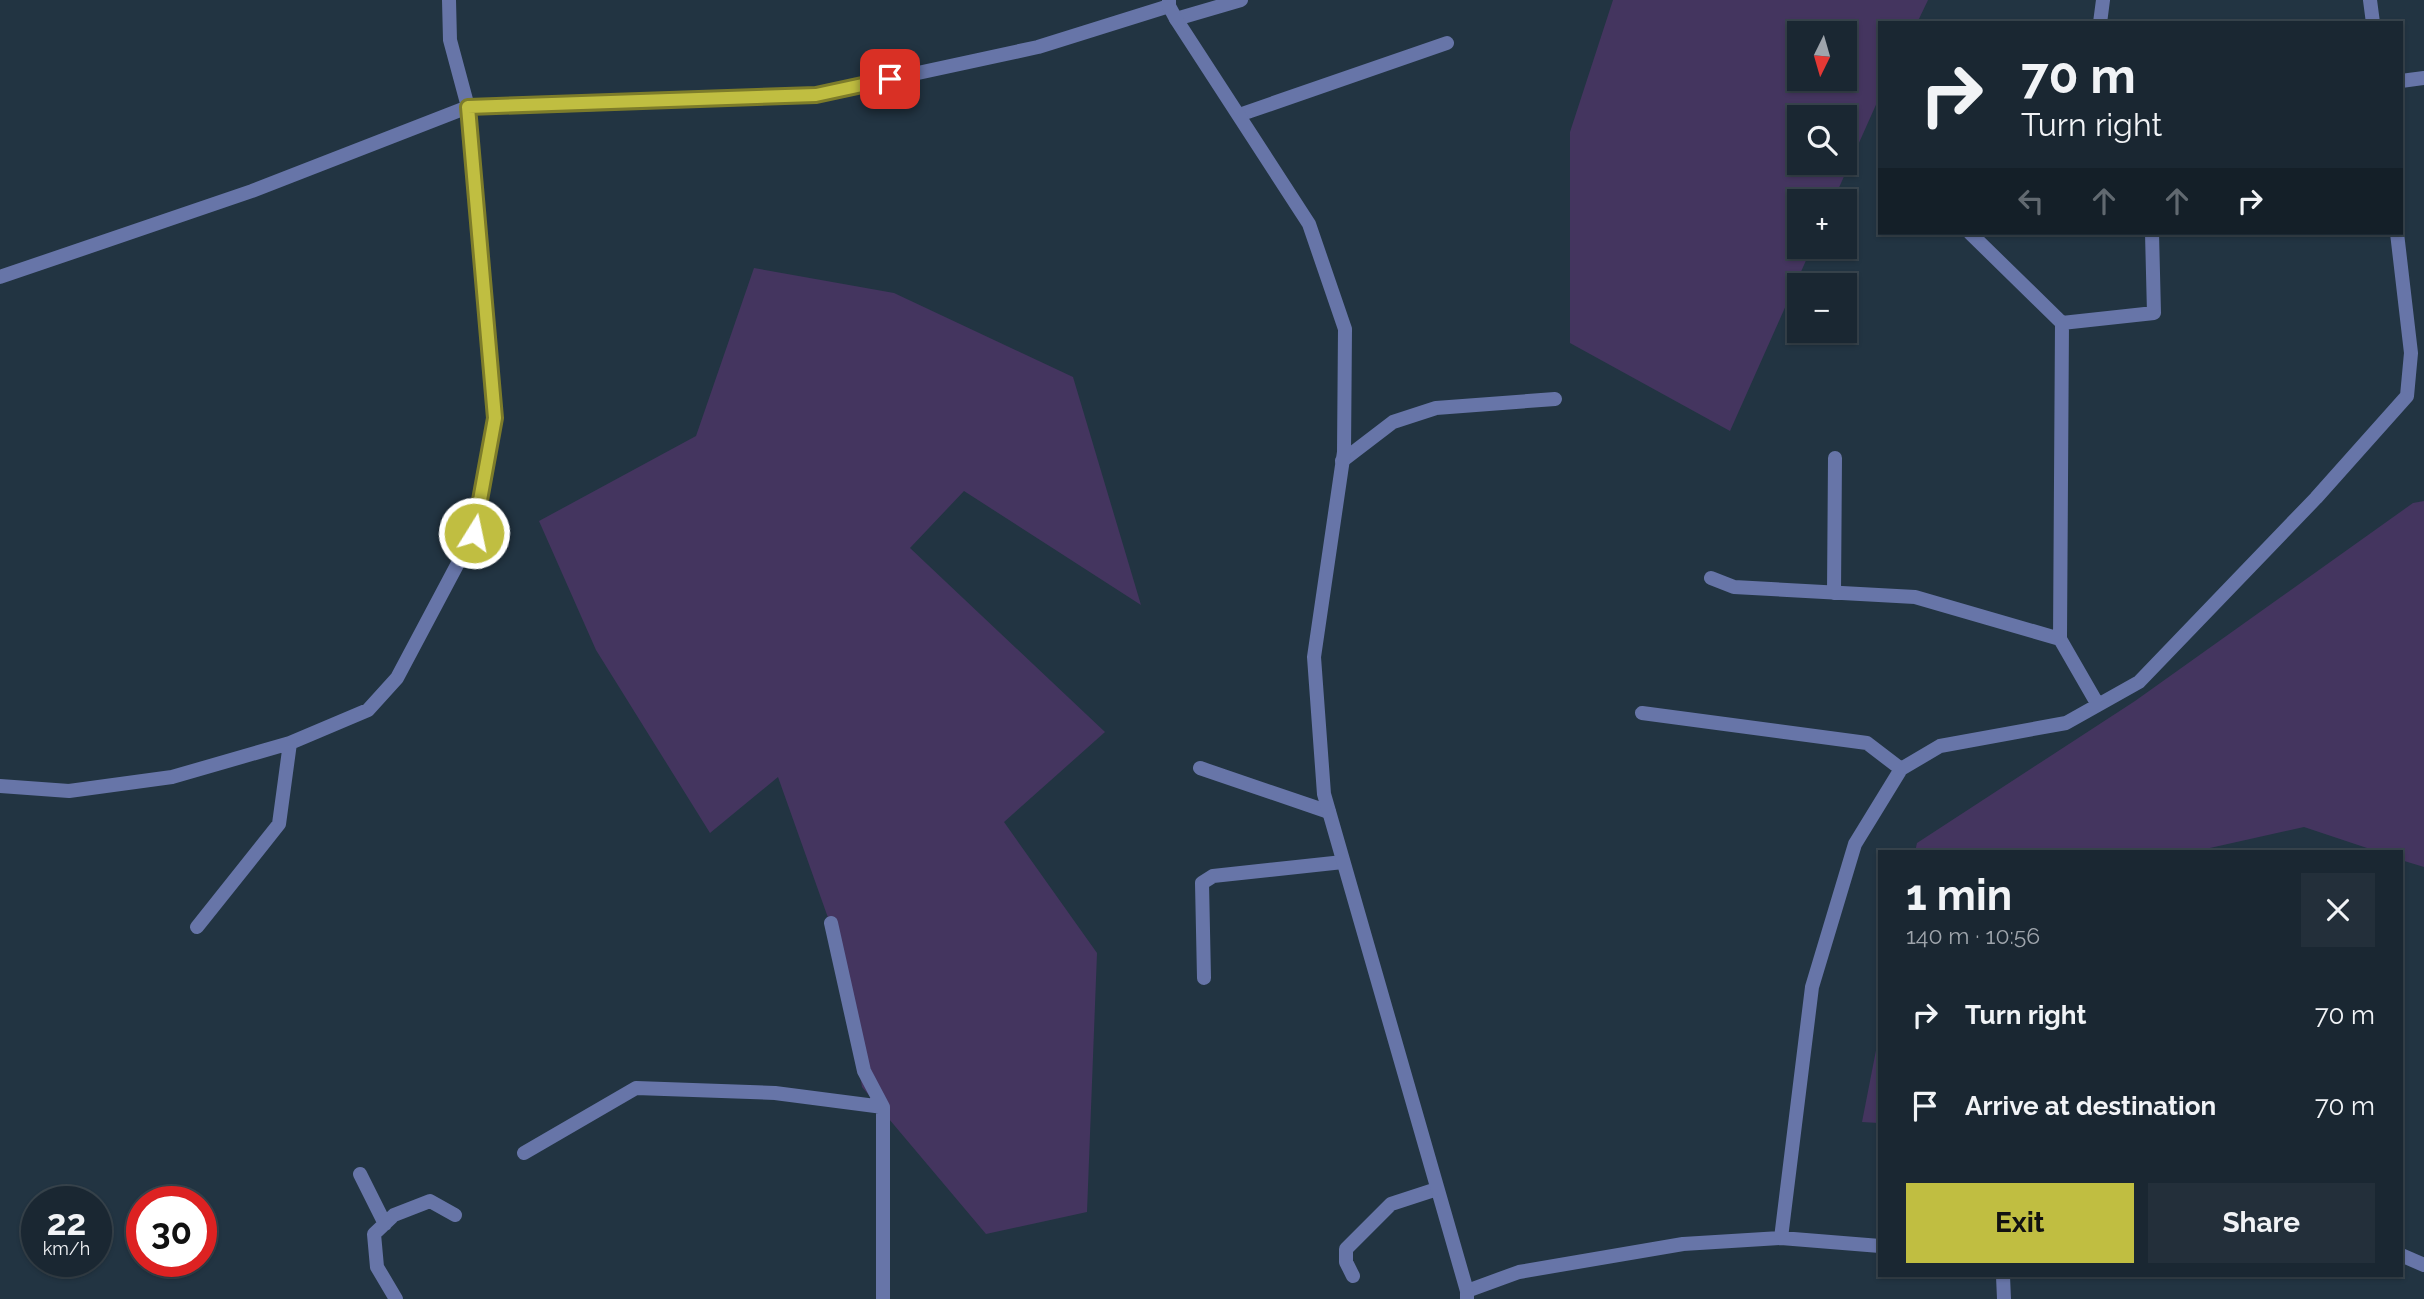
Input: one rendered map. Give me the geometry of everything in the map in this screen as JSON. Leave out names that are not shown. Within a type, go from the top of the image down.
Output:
[{"type":"street","points":[[0,786],[69,791],[172,777],[290,743],[368,710],[397,678],[474,533],[495,418],[468,107],[450,40],[449,0]]},
{"type":"street","points":[[0,277],[252,191],[468,107],[816,95],[1038,47],[1171,8],[1241,0]]},
{"type":"street","points":[[2100,21],[2103,0]]},
{"type":"street","points":[[2370,0],[2372,21]]},
{"type":"street","points":[[1171,8],[1309,224],[1345,328],[1342,461],[1314,657],[1324,794],[1467,1295],[1519,1272],[1683,1244],[1781,1238],[1878,1246]]},
{"type":"street","points":[[1239,115],[1447,43]]},
{"type":"street","points":[[2403,81],[2424,78]]},
{"type":"street","points":[[1972,235],[2062,323],[2060,639],[2098,705]]},
{"type":"street","points":[[2062,323],[2154,313],[2152,235]]},
{"type":"street","points":[[1781,1238],[1812,987],[1855,844],[1901,769],[1940,746],[2066,723],[2139,682],[2316,498],[2407,396],[2411,353],[2397,235]]},
{"type":"street","points":[[2411,353],[2424,343]]},
{"type":"street","points":[[1342,461],[1393,422],[1436,408],[1555,399]]},
{"type":"street","points":[[1835,457],[1835,593]]},
{"type":"street","points":[[1711,578],[1734,587],[1914,597],[2060,639]]},
{"type":"street","points":[[1642,713],[1867,743],[1901,769]]},
{"type":"street","points":[[197,927],[279,824],[290,743]]},
{"type":"street","points":[[1200,768],[1329,811]]},
{"type":"street","points":[[1204,978],[1202,883],[1213,876],[1343,862]]},
{"type":"street","points":[[831,923],[864,1071],[883,1107],[883,1299]]},
{"type":"street","points":[[524,1153],[636,1088],[775,1093],[883,1107]]},
{"type":"street","points":[[360,1174],[385,1224]]},
{"type":"street","points":[[1353,1276],[1346,1262],[1346,1249],[1391,1204],[1437,1189]]},
{"type":"street","points":[[396,1299],[377,1267],[374,1234],[394,1215],[430,1201],[455,1215]]},
{"type":"street","points":[[2403,1256],[2424,1265]]},
{"type":"street","points":[[2003,1277],[2004,1299]]},
{"type":"shaded area","points":[[1613,0],[1928,0],[1918,21],[1878,21],[1878,100],[1857,147],[1857,105],[1787,105],[1787,175],[1845,175],[1838,189],[1787,189],[1787,259],[1807,259],[1800,273],[1787,273],[1787,303],[1730,431],[1570,343],[1570,132]]},
{"type":"shaded area","points":[[754,268],[894,293],[1073,377],[1141,605],[964,491],[910,548],[1105,732],[1004,822],[1097,953],[1087,1212],[986,1234],[862,1087],[837,943],[778,777],[710,833],[596,650],[539,521],[696,436]]},
{"type":"shaded area","points":[[2424,501],[2424,867],[2403,861],[2403,850],[2373,850],[2304,827],[2201,850],[1915,850],[1917,843],[2135,701],[2413,503]]},
{"type":"shaded area","points":[[1878,1040],[1878,1123],[1862,1122]]},
{"type":"route","points":[[474,533],[495,418],[468,107],[816,95],[890,79]]}]
